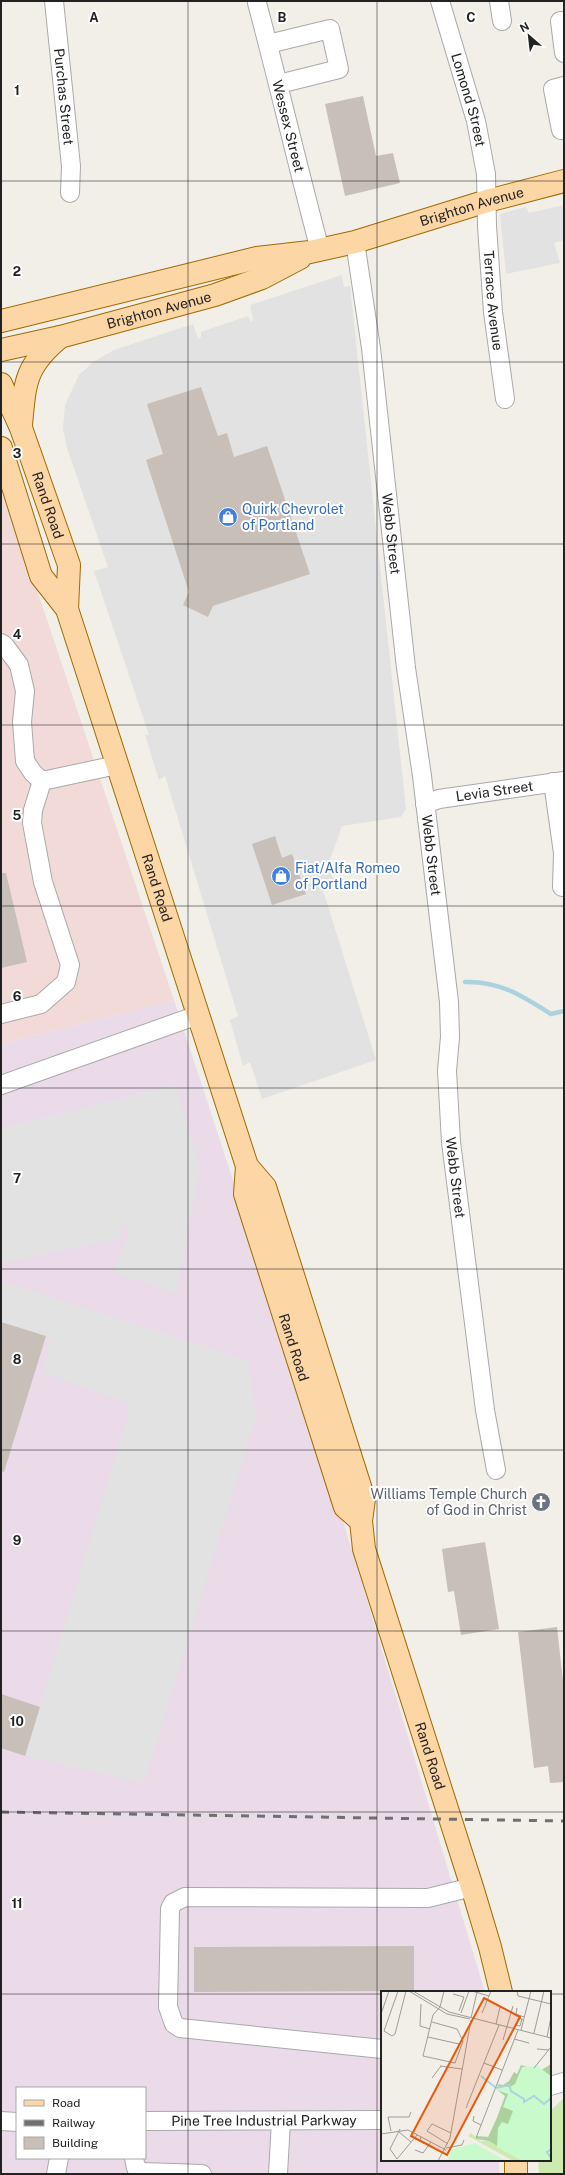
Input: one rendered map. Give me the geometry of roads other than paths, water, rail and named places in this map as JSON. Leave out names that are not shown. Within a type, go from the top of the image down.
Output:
[{"type":"main road","name":"Brighton Avenue","points":[[1,321],[257,258],[315,252],[355,242],[487,201],[564,181]]},
{"type":"main road","name":"Brighton Avenue","points":[[1,350],[60,337],[215,295],[262,278],[315,252]]},
{"type":"main road","points":[[21,428],[25,387],[33,364],[45,350],[60,337]]},
{"type":"main road","name":"Rand Road","points":[[1,384],[21,428],[69,565],[67,609],[247,1166],[245,1194],[345,1507],[361,1521],[364,1549],[472,1887],[490,1947],[500,1991]]},
{"type":"main road","name":"Rand Road","points":[[1,448],[41,576],[67,609]]},
{"type":"main road","points":[[516,2161],[516,2174]]},
{"type":"street","name":"Purchas Street","points":[[54,1],[71,166],[70,193]]},
{"type":"street","name":"Lomond Street","points":[[440,1],[476,121],[486,174],[487,201]]},
{"type":"street","points":[[499,1],[502,21]]},
{"type":"street","name":"Wessex Street","points":[[257,2],[279,84],[315,252]]},
{"type":"street","points":[[564,21],[560,21],[564,52]]},
{"type":"street","points":[[268,44],[330,30],[339,69],[279,84]]},
{"type":"street","points":[[564,86],[553,89],[561,130],[564,129]]},
{"type":"street","name":"Terrace Avenue","points":[[487,201],[493,312],[506,399]]},
{"type":"street","name":"Webb Street","points":[[355,242],[371,348],[406,668],[425,804],[449,1002],[450,1037],[447,1071],[451,1142],[485,1410],[496,1470]]},
{"type":"street","points":[[1,643],[19,665],[25,691],[22,722],[25,760],[33,773],[42,781]]},
{"type":"street","points":[[42,781],[117,766]]},
{"type":"street","points":[[1,1014],[41,1004],[66,982],[70,965],[44,882],[32,823],[33,810],[42,781]]},
{"type":"street","points":[[558,782],[563,853],[562,887]]},
{"type":"street","name":"Levia Street","points":[[425,804],[439,799],[558,782]]},
{"type":"street","points":[[1,1085],[198,1015]]},
{"type":"street","points":[[381,2049],[180,2028],[174,2024],[168,2007],[170,1909],[173,1903],[185,1897],[428,1898],[472,1887]]},
{"type":"street","points":[[551,2086],[564,2082]]},
{"type":"street","name":"Pine Tree Industrial Parkway","points":[[146,2121],[381,2120]]},
{"type":"street","points":[[1,2121],[16,2122]]},
{"type":"street","points":[[278,2174],[281,2121]]},
{"type":"street","points":[[56,2174],[59,2159]]},
{"type":"street","points":[[134,2159],[136,2168],[143,2172],[202,2174]]},
{"type":"waterway","points":[[465,982],[478,982],[500,987],[530,1001],[551,1014],[564,1011]]},
{"type":"railway","points":[[1,1812],[564,1821]]},
{"type":"place","name":"Quirk Chevrolet of Portland","points":[[228,517]]},
{"type":"place","name":"Fiat/Alfa Romeo of Portland","points":[[281,876]]},
{"type":"place","name":"Williams Temple Church of God in Christ","points":[[541,1502]]}]
